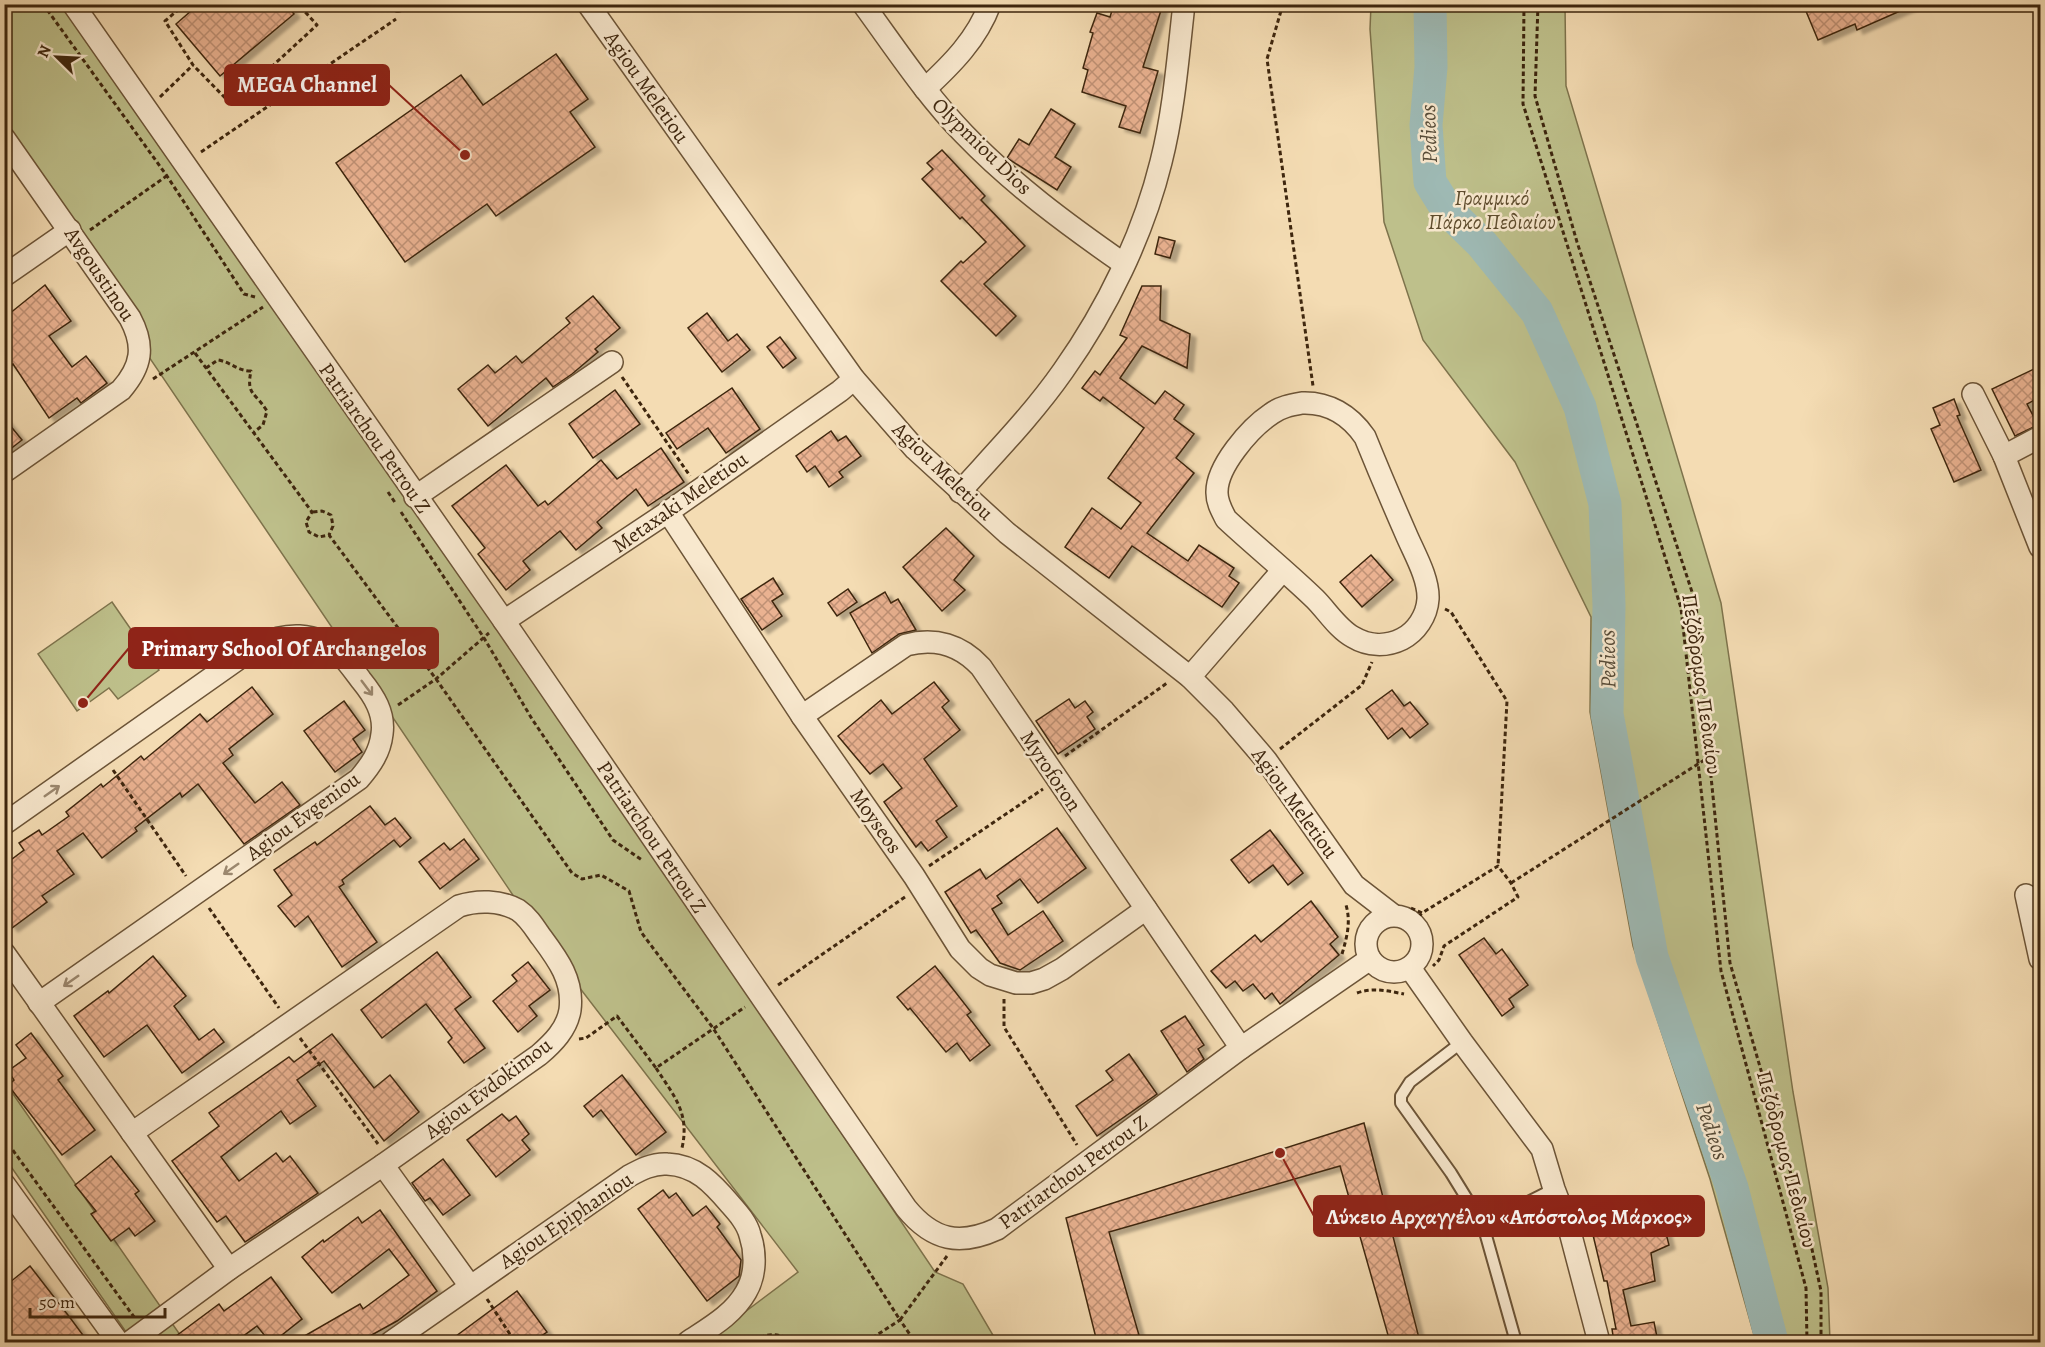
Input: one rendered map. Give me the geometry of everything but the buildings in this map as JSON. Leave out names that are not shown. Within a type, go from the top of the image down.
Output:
[{"type":"street","name":"Patriarchou Petrou Z","points":[[73,4],[415,497],[504,621],[906,1208],[923,1225],[947,1237],[959,1240],[981,1236],[997,1229],[1241,1048],[1370,959]]},
{"type":"street","name":"Agiou Meletiou","points":[[588,4],[854,379],[915,449],[1007,533],[1185,672],[1224,711],[1266,760],[1354,885],[1387,911],[1418,918]]},
{"type":"street","name":"Olypmiou Dios","points":[[863,4],[925,88],[964,134],[999,167],[1071,226],[1124,264]]},
{"type":"street","points":[[925,88],[954,63],[967,46],[990,4]]},
{"type":"street","points":[[960,492],[1062,372],[1097,315],[1124,264],[1143,219],[1161,163],[1184,4]]},
{"type":"street","name":"Avgoustinou","points":[[4,138],[73,234],[136,329],[140,352],[132,374],[121,390],[4,472]]},
{"type":"street","points":[[4,276],[73,234]]},
{"type":"street","points":[[415,497],[612,362]]},
{"type":"street","name":"Metaxaki Meletiou","points":[[504,621],[668,512],[840,392],[854,379]]},
{"type":"street","points":[[1973,394],[2004,456],[2040,547]]},
{"type":"street","points":[[1315,403],[1346,417],[1358,426],[1365,437],[1425,582],[1428,597],[1422,620],[1414,631],[1397,642],[1368,644],[1351,636],[1315,599],[1226,519],[1218,504],[1216,492],[1226,462],[1258,424],[1272,413],[1288,405],[1315,403]]},
{"type":"street","points":[[2004,456],[2040,437]]},
{"type":"street","name":"Moyseos","points":[[668,512],[802,716],[914,876],[960,949],[984,972],[1016,983],[1031,983],[1044,979],[1062,969],[1146,909]]},
{"type":"street","points":[[1185,672],[1282,571]]},
{"type":"street","name":"Agiou Evgeniou","points":[[4,824],[255,647],[271,639],[296,635],[309,637],[330,647],[341,655],[372,693],[378,704],[383,732],[379,749],[372,764],[359,778],[39,1003]]},
{"type":"street","name":"Myroforon","points":[[802,716],[906,645],[920,641],[948,644],[973,658],[981,666],[1241,1048]]},
{"type":"street","name":"Agiou Meletiou","points":[[1354,885],[1368,934],[1366,947],[1370,959]]},
{"type":"street","points":[[2026,895],[2040,959]]},
{"type":"street","name":"Agiou Evdokimou","points":[[132,1133],[459,906],[492,902],[517,909],[526,916],[562,966],[569,984],[570,1012],[562,1030],[539,1055],[386,1163],[229,1269],[138,1337]]},
{"type":"street","points":[[1368,934],[1387,911]]},
{"type":"street","points":[[1410,980],[1423,943],[1418,929],[1418,918]]},
{"type":"street","points":[[4,953],[229,1269]]},
{"type":"street","points":[[1370,959],[1378,967],[1388,972],[1399,972],[1410,980],[1462,1042],[1542,1149],[1569,1228],[1599,1342]]},
{"type":"street","points":[[386,1163],[473,1284]]},
{"type":"street","name":"Agiou Epiphaniou","points":[[392,1342],[629,1176],[665,1163],[679,1165],[702,1175],[713,1183],[750,1232],[754,1250],[753,1275],[748,1290],[739,1303],[729,1314],[688,1342]]},
{"type":"street","points":[[4,1184],[118,1342]]},
{"type":"lane","points":[[1462,1042],[1410,1082],[1401,1096],[1401,1103],[1451,1173],[1483,1225],[1516,1342]]},
{"type":"lane","points":[[1483,1225],[1554,1189]]},
{"type":"path","points":[[43,4],[167,176],[244,294],[262,299],[265,306],[140,388],[121,390]]},
{"type":"path","points":[[185,4],[165,21],[193,65],[231,104],[317,25],[298,4]]},
{"type":"path","points":[[1283,4],[1267,59],[1315,403]]},
{"type":"path","name":"Πεζόδρομος Πεδιαίου","points":[[1524,4],[1523,104],[1681,608],[1721,971],[1806,1288],[1806,1342]]},
{"type":"path","points":[[1538,4],[1535,96],[1577,242],[1696,604],[1730,963],[1810,1240],[1821,1291],[1821,1342]]},
{"type":"path","points":[[73,234],[167,176],[400,17]]},
{"type":"path","points":[[148,110],[193,65]]},
{"type":"path","points":[[273,65],[292,90]]},
{"type":"path","points":[[195,353],[312,512]]},
{"type":"path","points":[[206,368],[218,360],[226,361],[242,371],[251,370],[248,384],[267,411],[263,425],[253,432]]},
{"type":"path","points":[[612,362],[699,489]]},
{"type":"path","points":[[386,490],[484,638],[532,719],[613,840],[640,857],[647,867]]},
{"type":"path","points":[[322,510],[331,515],[333,526],[329,535],[319,537],[309,532],[306,522],[312,512],[322,510]]},
{"type":"path","points":[[329,535],[436,679],[572,873],[582,879],[601,875],[629,891],[641,932],[713,1028],[915,1342]]},
{"type":"path","points":[[1356,993],[1366,990],[1384,990],[1410,980],[1439,960],[1444,946],[1518,897],[1498,866],[1507,702],[1451,612],[1428,597]]},
{"type":"path","points":[[381,716],[436,679],[504,621]]},
{"type":"path","points":[[1266,760],[1362,685],[1379,645]]},
{"type":"path","points":[[914,876],[1053,773],[1168,682],[1185,672]]},
{"type":"path","points":[[103,755],[386,1163]]},
{"type":"path","points":[[1511,883],[1709,757]]},
{"type":"path","points":[[1387,911],[1404,905],[1418,918],[1498,866]]},
{"type":"path","points":[[1005,981],[1004,1027],[1087,1162]]},
{"type":"path","points":[[656,1068],[681,1108],[686,1131],[679,1165]]},
{"type":"path","points":[[4,1138],[138,1337]]},
{"type":"path","points":[[866,1342],[900,1320],[959,1240]]},
{"type":"path","points":[[473,1284],[516,1342]]},
{"type":"path","points":[[754,1342],[762,1336],[778,1334],[797,1342]]},
{"type":"green space","points":[[4,5],[82,5],[935,1272],[963,1284],[997,1342],[705,1342],[798,1272],[546,944],[5,144]]},
{"type":"green space","name":"Γραμμικό Πάρκο Πεδιαίου","points":[[1371,5],[1565,5],[1566,86],[1721,603],[1793,1092],[1828,1288],[1830,1342],[1756,1342],[1710,1179],[1633,946],[1590,712],[1591,617],[1515,462],[1423,340],[1384,222],[1370,29]]},
{"type":"green space","points":[[112,602],[159,670],[118,699],[109,688],[77,711],[38,654]]},
{"type":"green space","points":[[4,1081],[185,1342],[133,1342],[5,1158]]},
{"type":"waterway","name":"Pedieos","points":[[1430,4],[1431,67],[1426,125],[1430,182],[1448,211],[1482,244],[1537,312],[1580,407],[1605,504],[1609,605],[1607,714],[1652,957],[1732,1188],[1772,1342]]},
{"type":"place","name":"MEGA Channel","points":[[465,155]]},
{"type":"place","name":"Primary School Of Archangelos","points":[[83,703]]},
{"type":"place","name":"Λύκειο Αρχαγγέλου «Απόστολος Μάρκος»","points":[[1280,1153]]}]
